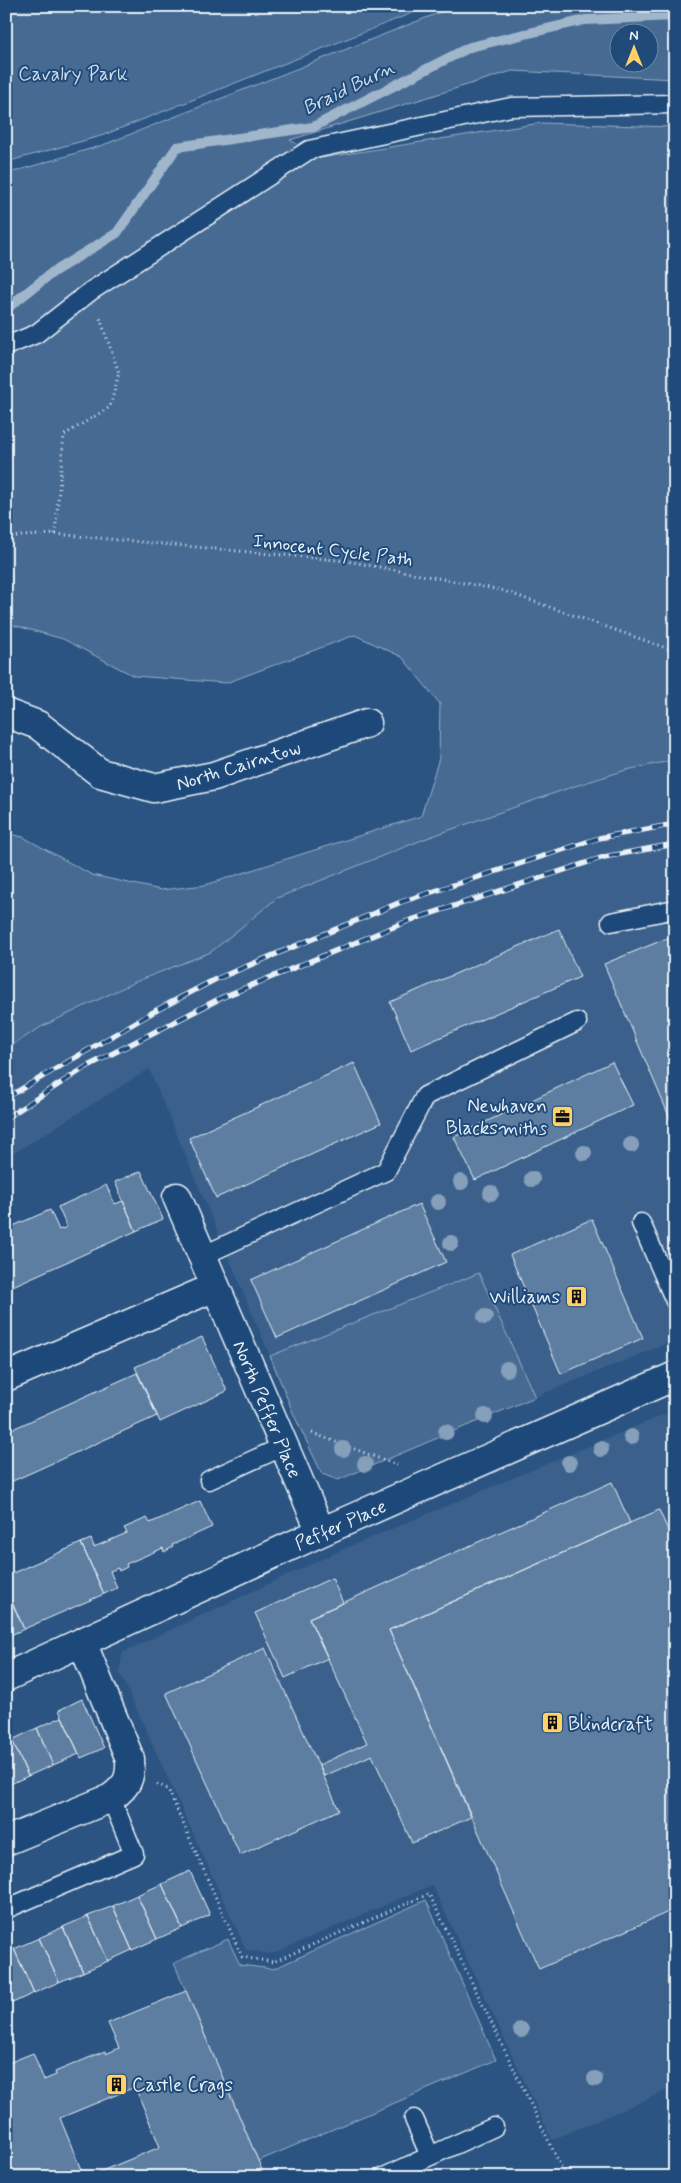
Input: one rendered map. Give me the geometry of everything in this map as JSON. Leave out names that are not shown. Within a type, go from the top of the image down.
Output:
[{"type":"street","name":"North Cairntow","points":[[6,713],[38,725],[100,773],[154,788],[214,776],[367,724]]},
{"type":"street","name":"North Peffer Place","points":[[177,1197],[320,1532]]},
{"type":"street","points":[[6,1376],[215,1287]]},
{"type":"street","name":"Peffer Place","points":[[6,1676],[320,1532],[675,1376]]},
{"type":"street","points":[[6,1841],[111,1798],[123,1789],[131,1774],[130,1759],[82,1642]]},
{"type":"lane","points":[[6,346],[36,334],[91,291],[309,150],[511,107],[675,104]]},
{"type":"lane","points":[[611,922],[675,908]]},
{"type":"lane","points":[[202,1256],[386,1170],[425,1096],[577,1022]]},
{"type":"lane","points":[[641,1223],[675,1301]]},
{"type":"lane","points":[[209,1480],[284,1446]]},
{"type":"lane","points":[[6,1909],[134,1854],[111,1798]]},
{"type":"lane","points":[[414,2119],[430,2156]]},
{"type":"lane","points":[[384,2177],[494,2128]]},
{"type":"path","points":[[56,534],[64,435],[110,407],[119,373],[91,291]]},
{"type":"path","name":"Innocent Cycle Path","points":[[6,537],[56,534],[346,561],[492,588],[675,650]]},
{"type":"path","points":[[272,1417],[439,1481]]},
{"type":"path","points":[[131,1774],[168,1789],[242,1957],[273,1962],[429,1894],[566,2177]]},
{"type":"shaded area","points":[[675,760],[675,1340],[535,1397],[479,1273],[270,1356],[149,1069],[6,1158],[6,1049],[41,1027],[135,982],[211,952],[248,898],[569,788],[626,770]]},
{"type":"shaded area","points":[[675,1410],[675,2087],[552,2140],[432,1885],[272,1954],[246,1950],[119,1671],[123,1652],[339,1551]]},
{"type":"green space","name":"Cavalry Park","points":[[6,6],[430,6],[101,136],[6,162]]},
{"type":"green space","points":[[456,6],[675,6],[675,79],[512,71],[290,140],[321,158],[541,123],[675,127],[675,760],[626,770],[569,788],[427,838],[277,898],[211,952],[135,982],[41,1027],[6,1049],[6,833],[23,837],[92,875],[161,890],[205,885],[421,816],[439,758],[440,704],[402,657],[355,635],[226,683],[134,676],[63,639],[6,623],[6,174],[103,145]]},
{"type":"green space","points":[[479,1273],[535,1397],[338,1480],[322,1474],[294,1415],[270,1356]]},
{"type":"green space","points":[[426,1900],[496,2060],[258,2161],[174,1963],[228,1939],[240,1965],[273,1969]]},
{"type":"building","points":[[559,929],[580,977],[411,1050],[390,1002]]},
{"type":"building","points":[[675,935],[675,1130],[604,964]]},
{"type":"building","points":[[612,1062],[633,1105],[475,1180],[454,1137]]},
{"type":"building","points":[[354,1063],[381,1123],[216,1198],[189,1138]]},
{"type":"building","points":[[141,1171],[163,1219],[136,1231],[115,1182]]},
{"type":"building","points":[[106,1185],[115,1204],[123,1201],[136,1231],[6,1289],[6,1252],[10,1250],[6,1241],[6,1229],[50,1210],[59,1230],[67,1227],[58,1207]]},
{"type":"building","points":[[419,1204],[446,1262],[277,1338],[251,1280]]},
{"type":"building","name":"Williams","points":[[592,1219],[643,1338],[561,1374],[510,1255]]},
{"type":"building","points":[[202,1337],[227,1391],[160,1422],[135,1367]]},
{"type":"building","points":[[137,1373],[157,1416],[6,1484],[6,1432]]},
{"type":"building","points":[[612,1482],[630,1523],[389,1630],[471,1817],[412,1843],[372,1755],[324,1776],[319,1765],[367,1743],[309,1618]]},
{"type":"building","points":[[200,1501],[212,1527],[172,1545],[173,1547],[164,1552],[163,1548],[126,1564],[127,1567],[119,1571],[118,1568],[110,1571],[117,1588],[104,1594],[81,1543],[91,1539],[94,1547],[127,1533],[124,1528],[147,1518],[150,1523]]},
{"type":"building","name":"Blindcraft","points":[[659,1510],[675,1546],[675,1909],[539,1969],[389,1630]]},
{"type":"building","points":[[81,1543],[104,1594],[24,1629],[6,1589],[6,1576]]},
{"type":"building","points":[[332,1578],[343,1603],[309,1618],[328,1658],[285,1678],[255,1613]]},
{"type":"building","points":[[6,1589],[24,1629],[6,1637]]},
{"type":"building","points":[[265,1648],[339,1810],[240,1855],[166,1693]]},
{"type":"building","points":[[82,1699],[104,1748],[81,1758],[59,1710]]},
{"type":"building","points":[[62,1717],[79,1754],[53,1765],[37,1728]]},
{"type":"building","points":[[37,1728],[53,1765],[28,1776],[12,1740]]},
{"type":"building","points":[[12,1740],[28,1776],[6,1786],[6,1742]]},
{"type":"building","points":[[190,1871],[210,1915],[182,1928],[162,1884]]},
{"type":"building","points":[[162,1884],[182,1928],[157,1939],[137,1895]]},
{"type":"building","points":[[137,1895],[157,1939],[132,1950],[113,1906]]},
{"type":"building","points":[[113,1906],[132,1950],[108,1961],[88,1916]]},
{"type":"building","points":[[88,1916],[108,1961],[83,1972],[63,1927]]},
{"type":"building","points":[[63,1927],[83,1972],[59,1982],[39,1938]]},
{"type":"building","points":[[39,1938],[59,1982],[34,1993],[14,1949]]},
{"type":"building","points":[[14,1949],[34,1993],[6,2006],[6,1953]]},
{"type":"building","name":"Castle Crags","points":[[186,1991],[265,2177],[87,2177],[160,2147],[135,2087],[60,2118],[84,2177],[6,2177],[6,2064],[33,2053],[44,2080],[56,2075],[55,2072],[105,2051],[106,2054],[119,2048],[108,2023]]},
{"type":"waterway","name":"Braid Burn","points":[[6,309],[53,272],[117,233],[177,147],[313,127],[470,47],[585,20],[675,16]]},
{"type":"railway","points":[[6,1098],[155,1011],[214,980],[401,902],[599,838],[675,824]]},
{"type":"railway","points":[[6,1118],[86,1067],[223,997],[408,921],[604,857],[675,844]]},
{"type":"place","name":"Newhaven Blacksmiths","points":[[563,1116]]},
{"type":"place","name":"Williams","points":[[576,1296]]},
{"type":"place","name":"Blindcraft","points":[[552,1723]]},
{"type":"place","name":"Castle Crags","points":[[116,2084]]}]
